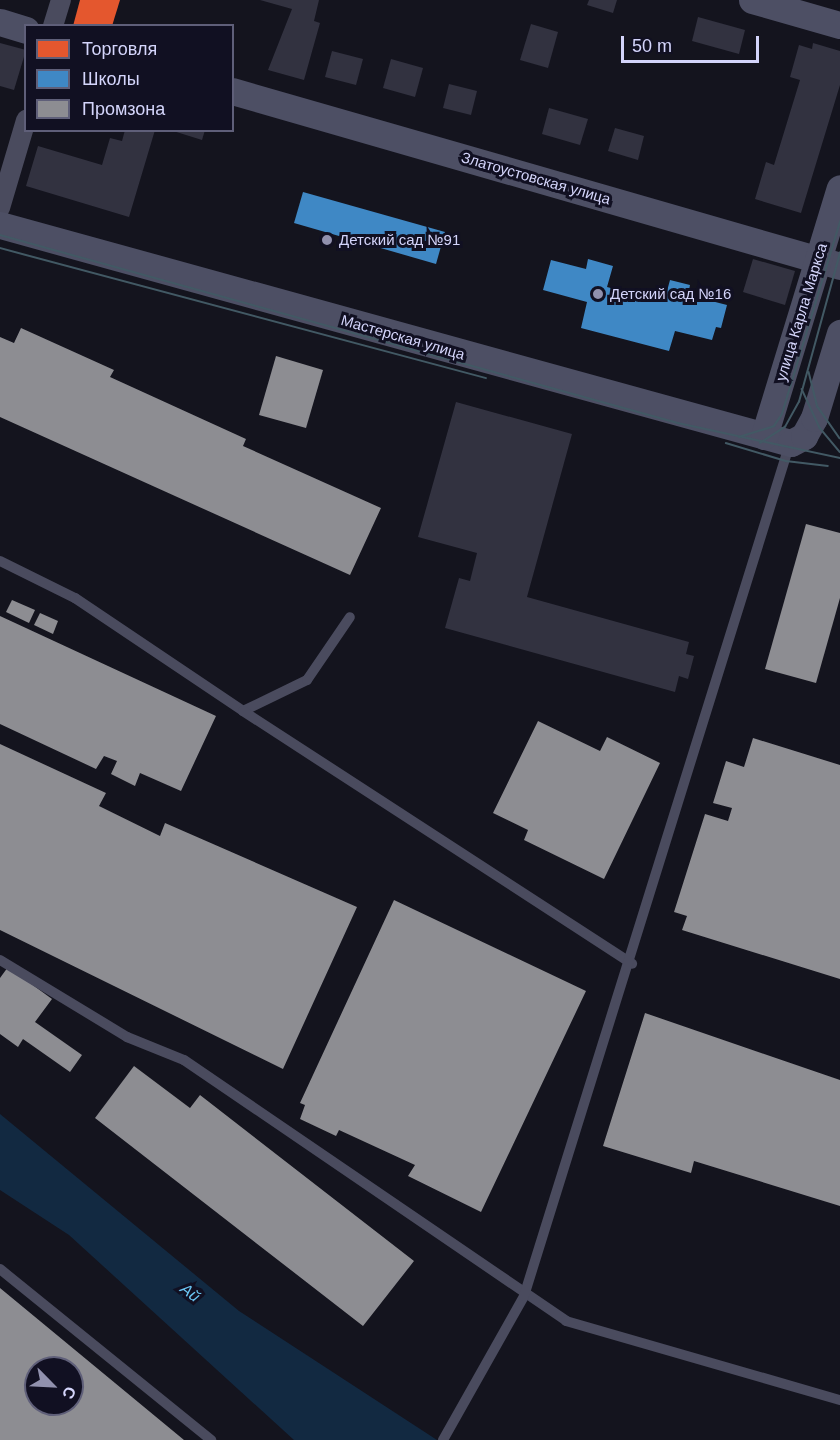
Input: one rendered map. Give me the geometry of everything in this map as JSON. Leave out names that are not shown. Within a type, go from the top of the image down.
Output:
[{"type":"main road","points":[[752,0],[840,25]]},
{"type":"main road","points":[[0,22],[24,29]]},
{"type":"main road","name":"Златоустовская улица","points":[[234,92],[828,262]]},
{"type":"main road","name":"улица Карла Маркса","points":[[764,436],[828,262],[840,188]]},
{"type":"main road","name":"Мастерская улица","points":[[0,225],[764,436],[798,439]]},
{"type":"main road","points":[[798,439],[840,333]]},
{"type":"street","points":[[54,24],[61,0]]},
{"type":"street","points":[[0,208],[24,127]]},
{"type":"lane","points":[[444,1440],[524,1296],[632,964],[729,629],[798,439]]},
{"type":"lane","points":[[0,561],[75,598],[243,711],[632,964]]},
{"type":"lane","points":[[243,711],[307,680],[350,617]]},
{"type":"lane","points":[[0,960],[127,1038],[184,1060],[524,1296],[566,1321],[840,1400]]},
{"type":"lane","points":[[0,1269],[211,1440]]},
{"type":"water","name":"Ай","points":[[0,1114],[239,1311],[437,1440],[294,1440],[69,1235],[0,1190]]},
{"type":"building: Торговля","points":[[80,0],[120,0],[113,24],[74,24]]},
{"type":"building: Школы","points":[[303,192],[445,232],[436,264],[294,223]]},
{"type":"building: Школы","points":[[588,259],[613,266],[607,287],[664,302],[670,280],[690,285],[688,295],[727,305],[721,328],[716,327],[712,340],[675,331],[669,351],[581,328],[587,302],[543,290],[551,260],[586,269]]},
{"type":"building: Промзона","points":[[21,328],[114,370],[110,377],[246,439],[243,446],[381,508],[350,575],[0,417],[0,337],[14,343]]},
{"type":"building: Промзона","points":[[276,356],[323,370],[306,428],[259,415]]},
{"type":"building: Промзона","points":[[806,524],[840,533],[840,598],[816,683],[765,669]]},
{"type":"building: Промзона","points":[[12,600],[35,610],[29,623],[6,612]]},
{"type":"building: Промзона","points":[[40,613],[58,621],[53,634],[34,625]]},
{"type":"building: Промзона","points":[[0,616],[216,716],[181,791],[140,773],[135,786],[111,774],[117,761],[104,756],[96,769],[0,724]]},
{"type":"building: Промзона","points":[[538,721],[600,751],[607,737],[660,763],[604,879],[524,840],[528,830],[493,813]]},
{"type":"building: Промзона","points":[[753,738],[840,765],[840,979],[682,930],[687,916],[674,912],[705,814],[728,821],[732,808],[713,803],[726,761],[744,767]]},
{"type":"building: Промзона","points":[[0,744],[106,793],[99,806],[160,836],[165,823],[357,907],[283,1069],[0,930]]},
{"type":"building: Промзона","points":[[394,900],[586,991],[481,1212],[408,1176],[415,1165],[339,1130],[336,1136],[300,1119],[305,1105],[300,1103]]},
{"type":"building: Промзона","points":[[8,967],[52,999],[35,1022],[82,1055],[70,1072],[23,1039],[18,1047],[0,1034],[0,978]]},
{"type":"building: Промзона","points":[[645,1013],[840,1080],[840,1206],[694,1161],[691,1173],[603,1146]]},
{"type":"building: Промзона","points":[[134,1066],[190,1108],[200,1095],[414,1261],[363,1326],[95,1118]]},
{"type":"building: Промзона","points":[[0,1288],[82,1356],[24,1356],[24,1416],[84,1416],[84,1357],[184,1440],[0,1440]]},
{"type":"building: Прочее","points":[[260,0],[319,0],[314,21],[320,23],[304,80],[268,70],[292,9]]},
{"type":"building: Прочее","points":[[589,0],[617,0],[613,13],[587,5]]},
{"type":"building: Прочее","points":[[698,17],[745,30],[739,54],[692,41]]},
{"type":"building: Прочее","points":[[531,24],[558,32],[548,68],[520,60]]},
{"type":"building: Прочее","points":[[0,43],[24,49],[14,90],[0,86]]},
{"type":"building: Прочее","points":[[813,43],[840,51],[840,85],[801,213],[755,199],[766,162],[774,165],[800,80],[790,77],[799,45],[812,49]]},
{"type":"building: Прочее","points":[[332,51],[363,59],[356,85],[325,77]]},
{"type":"building: Прочее","points":[[391,59],[423,68],[415,97],[383,88]]},
{"type":"building: Прочее","points":[[449,84],[477,91],[471,115],[443,108]]},
{"type":"building: Прочее","points":[[549,108],[588,119],[580,145],[542,134]]},
{"type":"building: Прочее","points":[[615,128],[644,136],[638,160],[608,151]]},
{"type":"building: Прочее","points":[[124,132],[154,132],[129,217],[26,186],[38,146],[102,165],[110,138],[122,141]]},
{"type":"building: Прочее","points":[[176,132],[204,132],[202,140]]},
{"type":"building: Прочее","points":[[753,259],[795,271],[785,305],[743,292]]},
{"type":"building: Прочее","points":[[456,402],[572,434],[527,597],[689,642],[686,654],[694,656],[688,679],[679,676],[675,692],[445,628],[459,578],[470,581],[477,553],[418,537]]},
{"type":"tram line","points":[[739,437],[774,426],[782,414],[840,222]]},
{"type":"tram line","points":[[0,235],[678,423],[840,458]]},
{"type":"tram line","points":[[0,248],[486,378]]},
{"type":"tram line","points":[[760,443],[785,427],[799,402],[840,253]]},
{"type":"tram line","points":[[809,372],[818,407],[840,438]]},
{"type":"tram line","points":[[802,389],[820,428],[840,452]]},
{"type":"tram line","points":[[726,443],[786,461],[828,466]]},
{"type":"place","name":"Детский сад №91","points":[[327,240]]},
{"type":"place","name":"Детский сад №16","points":[[598,294]]}]
